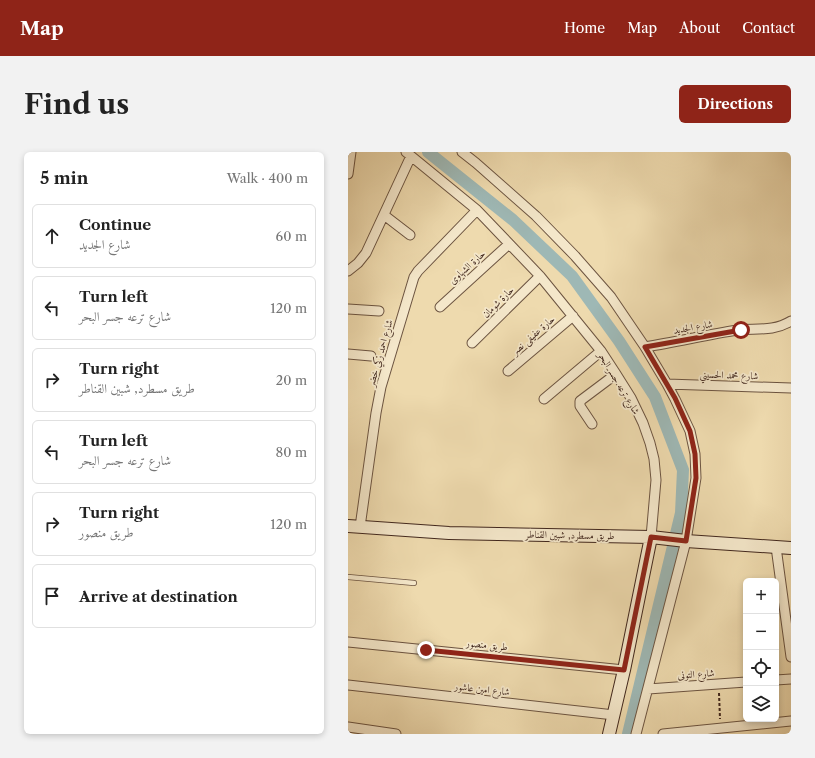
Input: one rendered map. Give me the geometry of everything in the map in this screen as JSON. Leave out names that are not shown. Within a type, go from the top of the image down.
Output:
[{"type":"main road","name":"طريق مسطرد, شبين القناطر","points":[[354,527],[449,533],[653,537],[791,548]]},
{"type":"main road","name":"شارع ترعه جسر البحر","points":[[609,734],[653,537]]},
{"type":"street","points":[[348,174],[351,152]]},
{"type":"street","points":[[462,152],[536,216],[575,256],[611,297],[645,347],[667,384],[690,431],[695,454],[696,478],[648,689],[636,734]]},
{"type":"street","points":[[348,271],[358,263],[366,253],[384,215],[408,154]]},
{"type":"street","name":"شارع ترعه جسر البحر","points":[[408,154],[477,210],[540,276],[601,351],[616,374],[643,424],[654,459],[656,480],[653,537]]},
{"type":"street","name":"شارع احمد زكي خضر","points":[[354,527],[381,387],[414,277],[477,210]]},
{"type":"street","points":[[384,215],[410,235]]},
{"type":"street","name":"حارة الشهاوى","points":[[440,306],[509,244]]},
{"type":"street","name":"حارة شومان","points":[[472,343],[540,276]]},
{"type":"street","points":[[348,309],[379,312]]},
{"type":"street","name":"حارة عفيفى نصر","points":[[508,371],[572,316]]},
{"type":"street","name":"شارع الجديد","points":[[645,347],[738,330],[772,329],[785,325],[791,321]]},
{"type":"street","points":[[544,400],[601,351]]},
{"type":"street","points":[[348,354],[372,356]]},
{"type":"street","points":[[592,424],[580,406],[580,401],[616,374]]},
{"type":"street","name":"شارع محمد الحسيني","points":[[667,384],[791,388]]},
{"type":"street","points":[[776,547],[791,657]]},
{"type":"street","name":"طريق منصور","points":[[348,642],[624,670]]},
{"type":"street","points":[[779,680],[791,679]]},
{"type":"street","name":"شارع التونى","points":[[648,689],[743,682]]},
{"type":"street","name":"شارع امين عاشور","points":[[348,685],[614,715]]},
{"type":"street","points":[[664,734],[791,721]]},
{"type":"street","points":[[348,727],[396,734]]},
{"type":"lane","points":[[348,577],[414,583]]},
{"type":"path","points":[[719,684],[720,728]]},
{"type":"waterway","points":[[428,152],[513,220],[572,276],[619,341],[655,397],[683,470],[681,513],[628,734]]},
{"type":"route","points":[[426,650],[624,670],[651,537],[686,541],[696,478],[695,454],[690,431],[675,398],[645,347],[741,330]]}]
